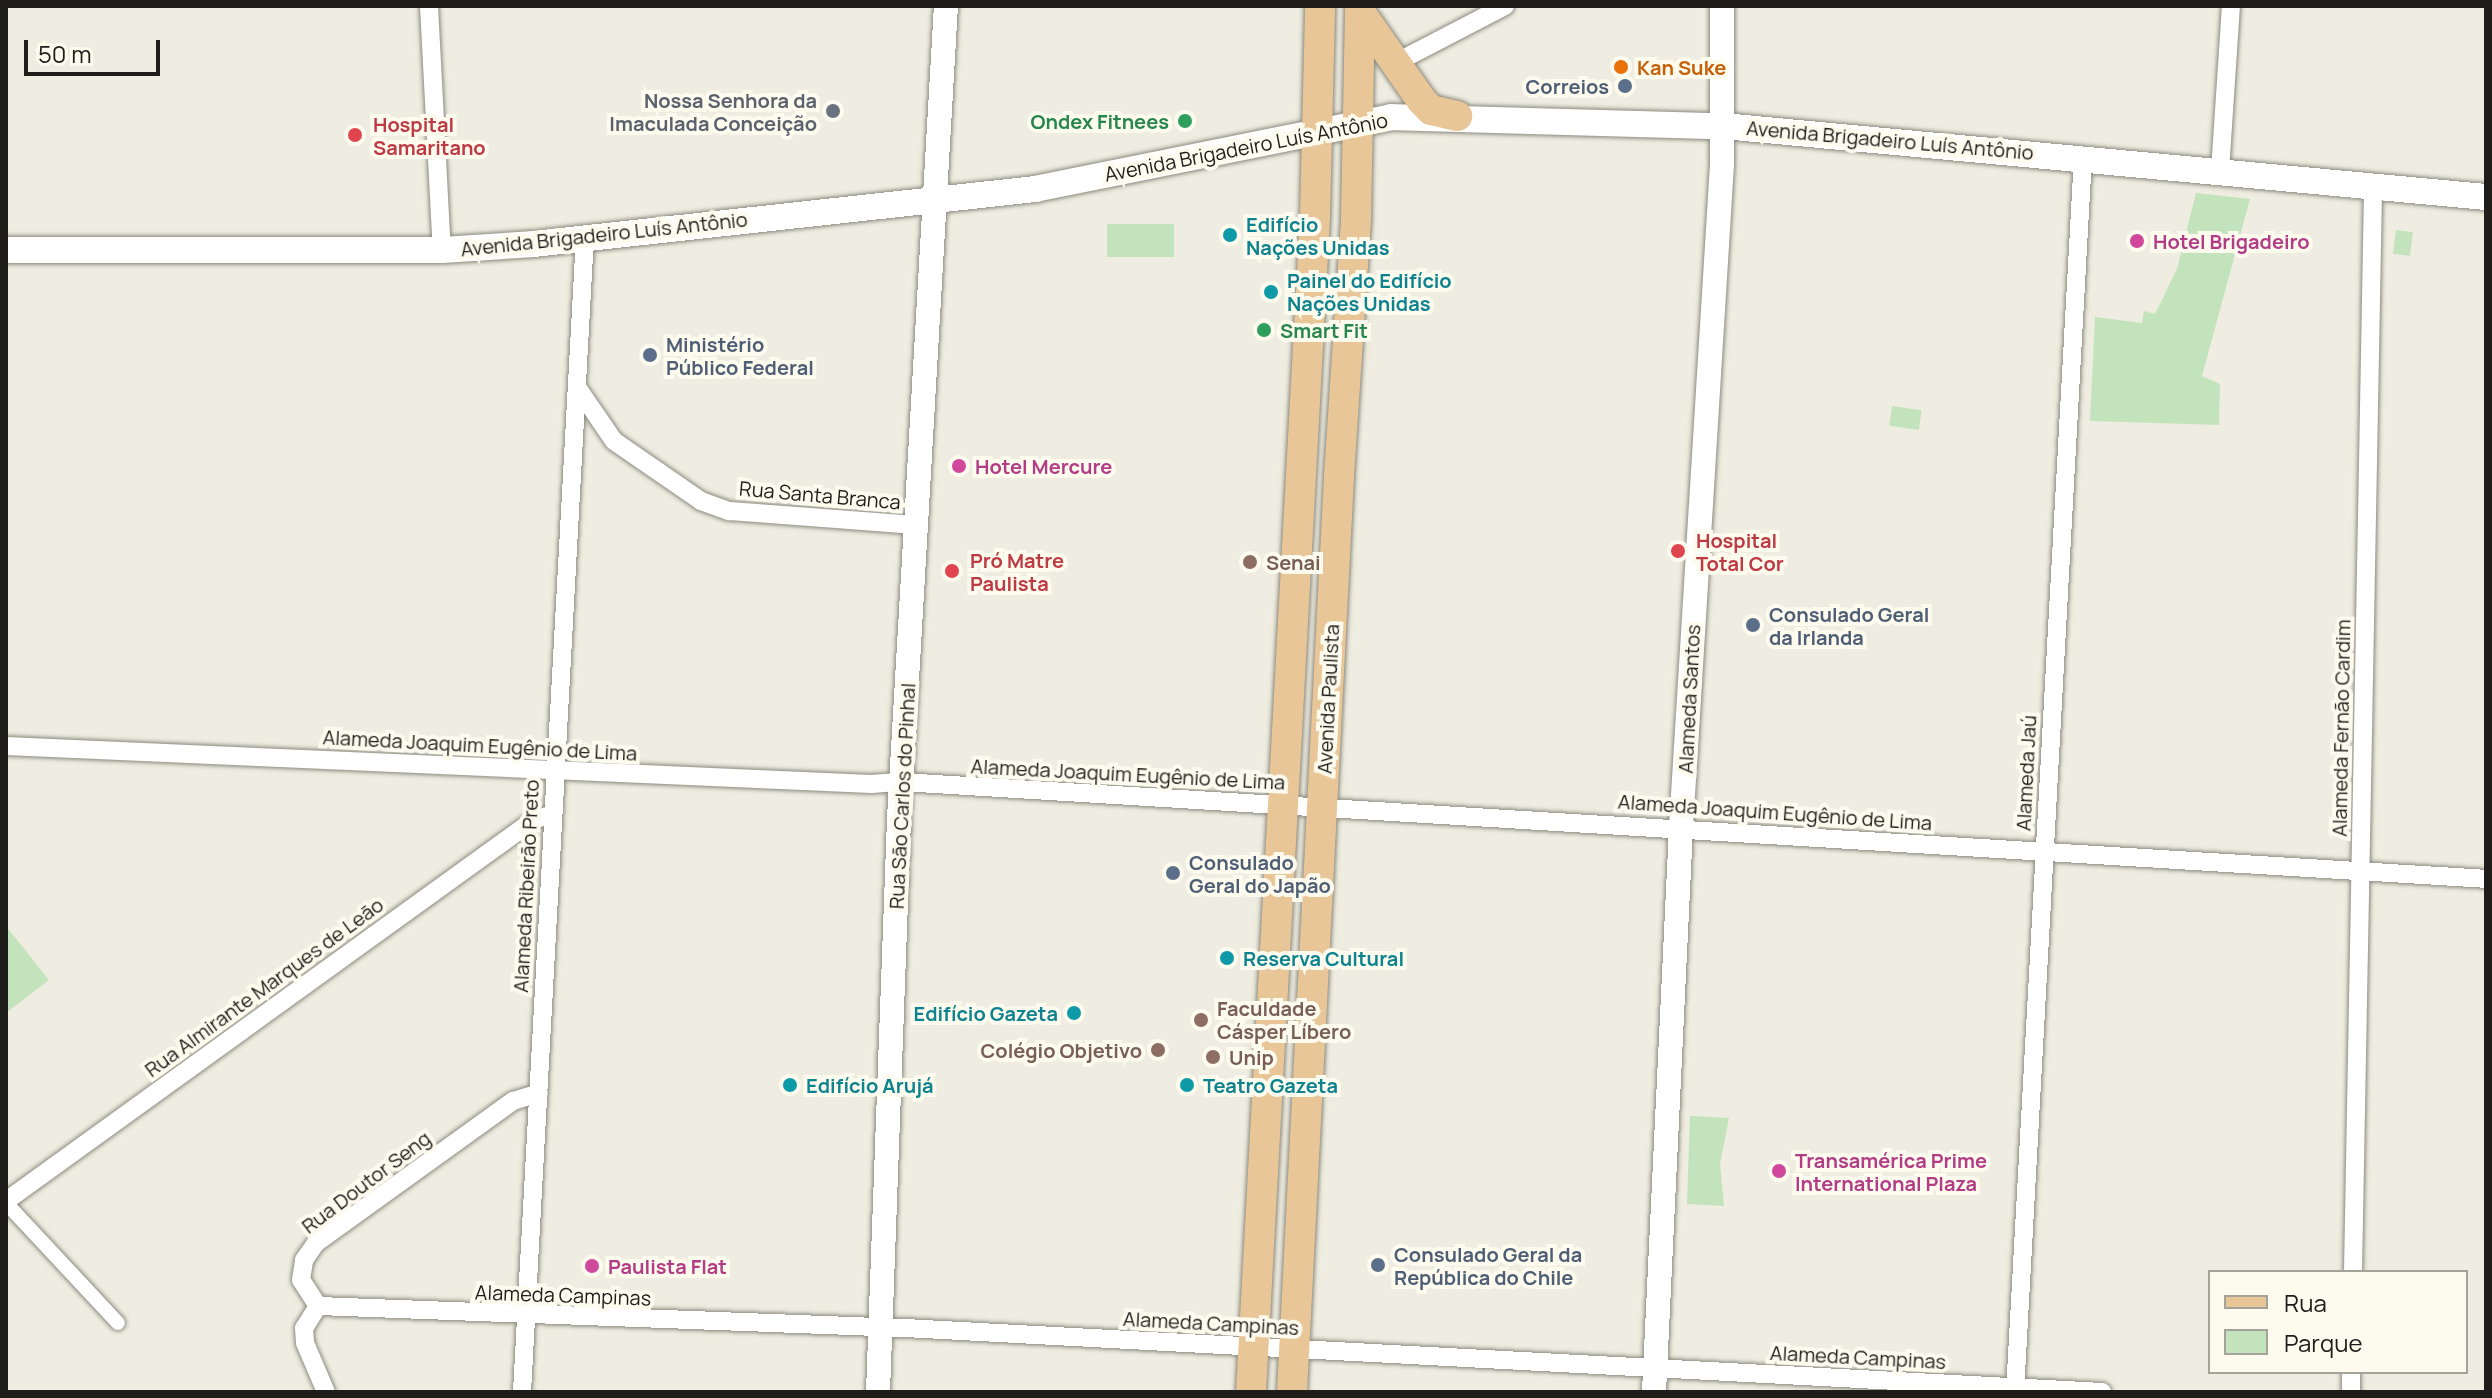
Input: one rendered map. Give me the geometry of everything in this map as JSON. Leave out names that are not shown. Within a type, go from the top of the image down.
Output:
[{"type":"main road","name":"Avenida Paulista","points":[[1251,1392],[1318,131],[1320,6]]},
{"type":"main road","name":"Avenida Paulista","points":[[1292,1392],[1360,123],[1360,9]]},
{"type":"main road","points":[[1360,9],[1395,63],[1431,110],[1457,116]]},
{"type":"main road","name":"Avenida Brigadeiro Luís Antônio","points":[[6,250],[442,250],[585,238],[1035,189],[1391,117],[1457,116],[1723,126],[2083,157],[2486,197]]},
{"type":"street","points":[[429,6],[442,250]]},
{"type":"street","name":"Rua São Carlos do Pinhal","points":[[878,1392],[902,782],[946,6]]},
{"type":"street","points":[[1395,63],[1505,6]]},
{"type":"street","name":"Alameda Santos","points":[[1654,1380],[1681,827],[1723,126],[1722,6]]},
{"type":"street","points":[[2220,171],[2231,6]]},
{"type":"street","name":"Alameda Jaú","points":[[2015,1390],[2083,157]]},
{"type":"street","name":"Alameda Fernão Cardim","points":[[2353,1270],[2373,186]]},
{"type":"street","name":"Alameda Ribeirão Preto","points":[[522,1392],[551,815],[585,238]]},
{"type":"street","name":"Rua Santa Branca","points":[[577,387],[614,441],[701,501],[729,511],[916,525]]},
{"type":"street","name":"Alameda Joaquim Eugênio de Lima","points":[[6,746],[902,782],[1681,827],[2486,879]]},
{"type":"street","name":"Rua Almirante Marques de Leão","points":[[6,1202],[535,819],[551,815]]},
{"type":"street","name":"Rua Doutor Seng","points":[[318,1306],[301,1280],[304,1260],[316,1243],[513,1101],[539,1093]]},
{"type":"street","points":[[6,1202],[118,1323]]},
{"type":"street","points":[[318,1306],[304,1328],[305,1343],[326,1392]]},
{"type":"street","name":"Alameda Campinas","points":[[318,1306],[526,1317],[880,1327],[1293,1349],[1654,1380],[2102,1392]]},
{"type":"green space","points":[[2196,193],[2250,199],[2202,376],[2220,384],[2219,425],[2090,421],[2095,317],[2142,323],[2144,311],[2155,314],[2177,269]]},
{"type":"green space","points":[[1107,224],[1174,224],[1174,257],[1107,257]]},
{"type":"green space","points":[[2396,230],[2413,232],[2410,256],[2393,254]]},
{"type":"green space","points":[[1892,406],[1922,410],[1919,430],[1889,426]]},
{"type":"green space","points":[[6,926],[49,980],[6,1013]]},
{"type":"green space","points":[[1690,1116],[1729,1118],[1720,1164],[1724,1206],[1687,1204]]},
{"type":"place","name":"Kan Suke","points":[[1621,67]]},
{"type":"place","name":"Correios","points":[[1625,86]]},
{"type":"place","name":"Nossa Senhora da Imaculada Conceição","points":[[833,111]]},
{"type":"place","name":"Ondex Fitnees","points":[[1185,121]]},
{"type":"place","name":"Hospital Samaritano","points":[[355,135]]},
{"type":"place","name":"Edifício Nações Unidas","points":[[1230,235]]},
{"type":"place","name":"Hotel Brigadeiro","points":[[2137,241]]},
{"type":"place","name":"Painel do Edifício Nações Unidas","points":[[1271,292]]},
{"type":"place","name":"Smart Fit","points":[[1264,330]]},
{"type":"place","name":"Ministério Público Federal","points":[[650,355]]},
{"type":"place","name":"Hotel Mercure","points":[[959,466]]},
{"type":"place","name":"Hospital Total Cor","points":[[1678,551]]},
{"type":"place","name":"Senai","points":[[1250,562]]},
{"type":"place","name":"Pró Matre Paulista","points":[[952,571]]},
{"type":"place","name":"Consulado Geral da Irlanda","points":[[1753,625]]},
{"type":"place","name":"Consulado Geral do Japão","points":[[1173,873]]},
{"type":"place","name":"Reserva Cultural","points":[[1227,958]]},
{"type":"place","name":"Edifício Gazeta","points":[[1074,1013]]},
{"type":"place","name":"Faculdade Cásper Líbero","points":[[1201,1020]]},
{"type":"place","name":"Colégio Objetivo","points":[[1158,1050]]},
{"type":"place","name":"Unip","points":[[1213,1057]]},
{"type":"place","name":"Edifício Arujá","points":[[790,1085]]},
{"type":"place","name":"Teatro Gazeta","points":[[1187,1085]]},
{"type":"place","name":"Transamérica Prime International Plaza","points":[[1779,1171]]},
{"type":"place","name":"Consulado Geral da República do Chile","points":[[1378,1265]]},
{"type":"place","name":"Paulista Flat","points":[[592,1266]]}]
